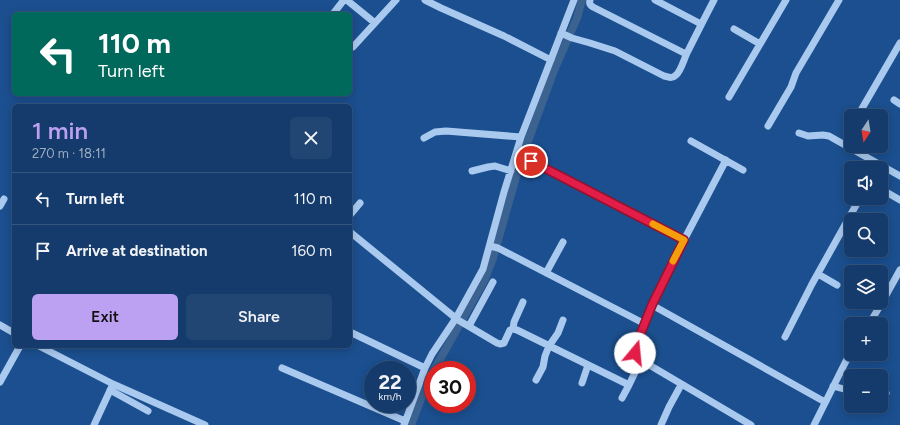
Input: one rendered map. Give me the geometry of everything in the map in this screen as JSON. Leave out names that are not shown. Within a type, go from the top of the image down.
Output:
[{"type":"street","points":[[335,12],[345,0],[375,23]]},
{"type":"street","points":[[353,48],[396,0]]},
{"type":"street","points":[[425,0],[504,36],[551,60]]},
{"type":"street","points":[[462,322],[493,247],[511,171],[521,137],[574,0]]},
{"type":"street","points":[[590,0],[589,3],[593,7],[686,54]]},
{"type":"street","points":[[655,0],[702,24]]},
{"type":"street","points":[[562,34],[615,51],[670,78],[675,76],[678,72],[714,0]]},
{"type":"street","points":[[729,97],[786,0]]},
{"type":"street","points":[[768,126],[791,87],[796,73],[839,0]]},
{"type":"street","points":[[734,29],[760,44]]},
{"type":"street","points":[[862,109],[900,44]]},
{"type":"street","points":[[424,138],[435,132],[446,131],[521,137]]},
{"type":"street","points":[[799,134],[808,136],[829,136],[900,176]]},
{"type":"street","points":[[691,141],[744,170]]},
{"type":"street","points":[[726,160],[652,305],[635,348],[635,353],[642,360],[751,425]]},
{"type":"street","points":[[531,161],[684,240]]},
{"type":"street","points":[[472,172],[495,166],[511,171]]},
{"type":"street","points":[[888,193],[900,200]]},
{"type":"street","points":[[0,206],[4,199]]},
{"type":"street","points":[[352,213],[360,203]]},
{"type":"street","points":[[785,337],[856,205]]},
{"type":"street","points":[[352,234],[462,322],[497,343],[504,343],[510,330],[513,329],[514,322],[523,302]]},
{"type":"street","points":[[546,273],[563,242]]},
{"type":"street","points":[[493,247],[645,324]]},
{"type":"street","points":[[873,317],[900,270]]},
{"type":"street","points":[[818,274],[837,285]]},
{"type":"street","points":[[428,361],[432,354],[462,322],[493,282]]},
{"type":"street","points":[[652,305],[825,402]]},
{"type":"street","points":[[536,380],[543,367],[545,356],[558,333],[563,320]]},
{"type":"street","points":[[0,325],[12,331]]},
{"type":"street","points":[[513,329],[629,385]]},
{"type":"street","points":[[352,333],[424,368]]},
{"type":"street","points":[[0,382],[19,348]]},
{"type":"street","points":[[43,348],[112,387],[148,411]]},
{"type":"street","points":[[622,398],[642,360]]},
{"type":"street","points":[[814,425],[846,361]]},
{"type":"street","points":[[582,383],[588,365]]},
{"type":"street","points":[[282,368],[405,423],[424,371]]},
{"type":"street","points":[[661,425],[681,384]]},
{"type":"street","points":[[834,386],[844,389]]},
{"type":"street","points":[[94,425],[112,387]]},
{"type":"street","points":[[112,387],[205,425]]},
{"type":"waterway","points":[[439,361],[485,279],[493,258],[520,163],[553,73],[577,18],[582,0]]},
{"type":"waterway","points":[[411,425],[424,391]]},
{"type":"slow traffic","points":[[653,224],[684,240],[673,261]]},
{"type":"route","points":[[531,161],[684,240],[652,305],[635,348],[635,353]]}]
